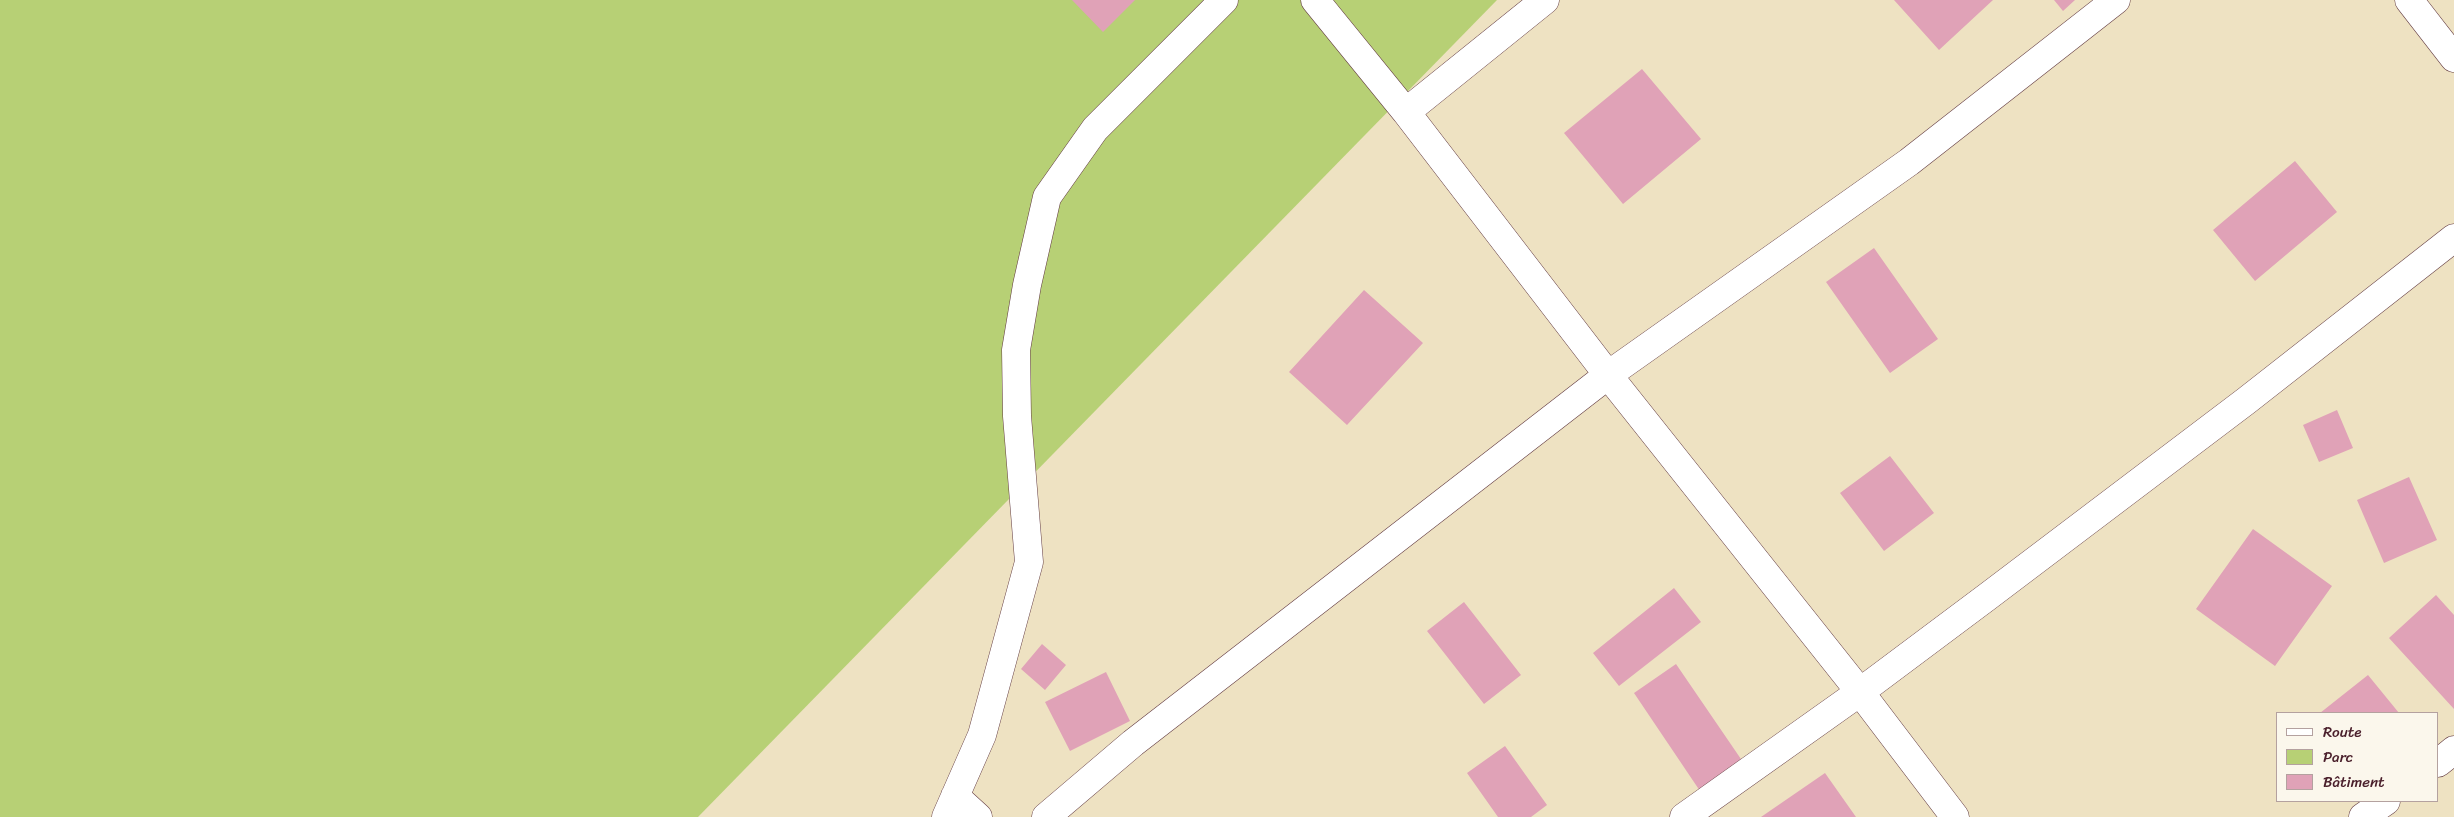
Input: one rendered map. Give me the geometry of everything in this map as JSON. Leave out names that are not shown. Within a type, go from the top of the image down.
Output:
[{"type":"street","points":[[978,817],[951,806],[982,735],[1029,562],[1017,416],[1016,350],[1027,285],[1047,196],[1094,129],[1224,0]]},
{"type":"street","points":[[1315,0],[1406,112],[1608,375],[1860,692],[1955,817]]},
{"type":"street","points":[[1406,112],[1545,0]]},
{"type":"street","points":[[1046,817],[1133,743],[1608,375],[1909,162],[2116,0]]},
{"type":"street","points":[[2409,0],[2454,58]]},
{"type":"street","points":[[1684,817],[1860,692],[2246,401],[2454,238]]},
{"type":"street","points":[[2439,762],[2454,750]]},
{"type":"street","points":[[2363,817],[2385,802]]},
{"type":"green space","points":[[0,0],[1497,0],[698,817],[0,817]]},
{"type":"building","points":[[1072,0],[1135,0],[1103,32]]},
{"type":"building","points":[[1894,0],[1993,0],[1939,50]]},
{"type":"building","points":[[2054,0],[2075,0],[2063,11]]},
{"type":"building","points":[[1642,69],[1701,139],[1623,204],[1564,133]]},
{"type":"building","points":[[2295,161],[2337,212],[2255,281],[2213,230]]},
{"type":"building","points":[[1874,248],[1938,339],[1890,373],[1826,282]]},
{"type":"building","points":[[1364,290],[1423,343],[1347,425],[1289,372]]},
{"type":"building","points":[[2337,410],[2353,448],[2319,462],[2303,425]]},
{"type":"building","points":[[1890,456],[1934,513],[1884,551],[1840,493]]},
{"type":"building","points":[[2409,477],[2437,540],[2384,563],[2357,500]]},
{"type":"building","points":[[2253,529],[2332,586],[2275,666],[2196,609]]},
{"type":"building","points":[[1674,588],[1701,622],[1619,686],[1593,653]]},
{"type":"building","points":[[2436,595],[2454,615],[2454,709],[2389,638]]},
{"type":"building","points":[[1464,602],[1521,675],[1484,704],[1427,631]]},
{"type":"building","points":[[1042,644],[1066,665],[1045,690],[1021,669]]},
{"type":"building","points":[[1676,664],[1743,762],[1700,791],[1634,693]]},
{"type":"building","points":[[1106,672],[1130,721],[1070,751],[1045,702]]},
{"type":"building","points":[[2368,675],[2398,712],[2321,712]]},
{"type":"building","points":[[1505,746],[1547,805],[1531,817],[1498,817],[1467,773]]},
{"type":"building","points":[[1825,773],[1856,817],[1761,817]]}]
